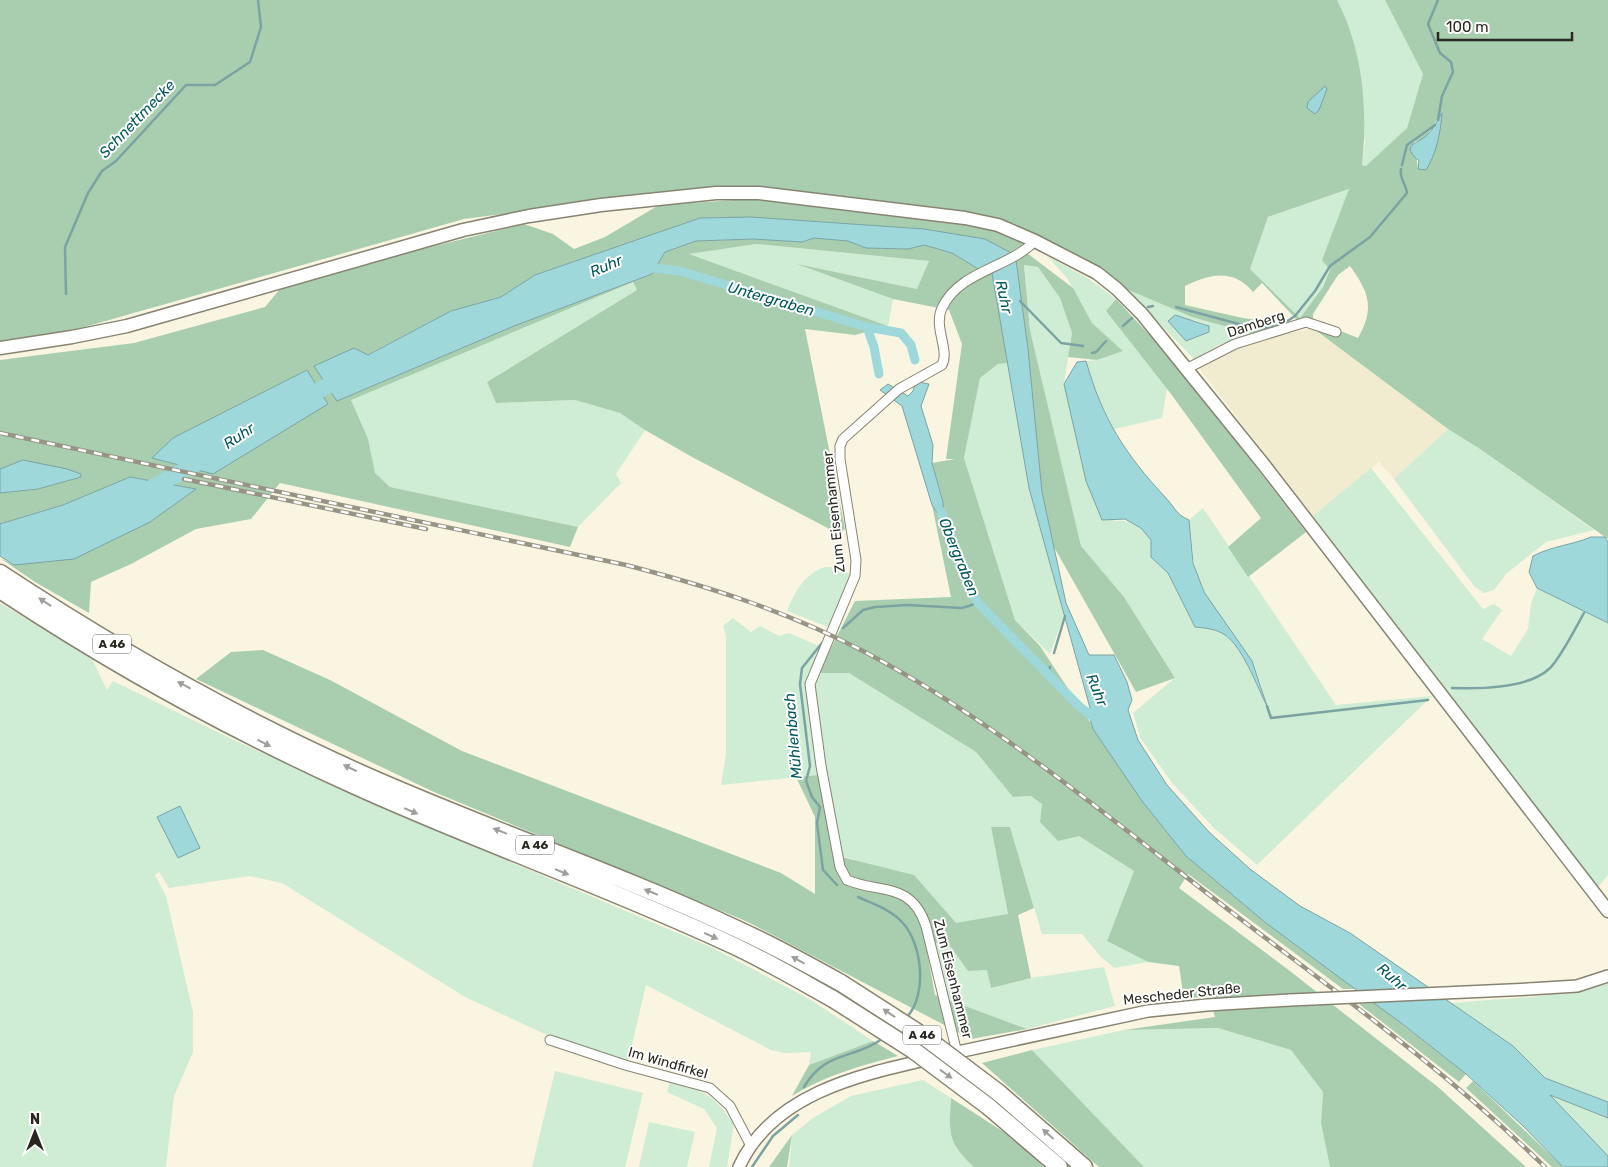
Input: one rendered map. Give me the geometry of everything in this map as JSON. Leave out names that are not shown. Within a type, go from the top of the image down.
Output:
[{"type":"highway","name":"A 46","points":[[0,573],[224,715],[737,929],[841,983],[922,1035],[999,1093],[1084,1167]]},
{"type":"highway","name":"A 46","points":[[0,590],[99,653],[224,715],[368,792],[619,895],[723,941],[833,998],[913,1050],[989,1107],[1059,1167]]},
{"type":"main road","points":[[0,348],[58,340],[127,326],[463,230],[529,216],[601,205],[716,193],[759,193],[980,220],[998,225],[1035,240],[1089,269],[1117,289],[1142,314],[1188,368],[1607,912]]},
{"type":"street","name":"Zum Eisenhammer","points":[[957,1052],[926,926],[920,911],[910,899],[901,893],[846,880],[840,867],[821,766],[811,680],[832,636],[856,571],[840,446],[847,434],[899,389],[943,363],[938,318],[944,303],[955,290],[972,278],[1016,256],[1035,240]]},
{"type":"street","name":"Damberg","points":[[1188,368],[1235,344],[1306,322],[1336,332]]},
{"type":"street","name":"Mescheder Straße","points":[[739,1167],[751,1146],[782,1115],[826,1089],[876,1071],[1148,1010],[1290,1000],[1577,986],[1608,976]]},
{"type":"street","name":"Im Windfirkel","points":[[550,1040],[625,1065],[710,1088],[730,1106],[751,1146]]},
{"type":"shaded area","points":[[1313,328],[1448,429],[1394,479],[1379,462],[1313,516],[1199,368],[1224,354],[1269,338]]},
{"type":"green space","points":[[0,0],[1337,0],[1353,39],[1362,80],[1364,144],[1362,165],[1366,166],[1407,128],[1423,74],[1385,0],[1608,0],[1608,539],[1480,449],[1448,429],[1306,323],[1297,320],[1262,283],[1253,292],[1237,279],[1229,276],[1212,276],[1185,286],[1185,305],[1243,318],[1291,325],[1252,334],[1192,317],[1126,289],[1083,258],[1036,235],[992,218],[951,209],[817,193],[714,187],[464,219],[74,330],[0,343]],"holes":[[[1441,114],[1418,169],[1414,142],[1425,138]],[[1349,189],[1322,260],[1330,270],[1323,287],[1300,318],[1250,269],[1268,217]],[[1350,266],[1362,284],[1368,300],[1367,318],[1358,338],[1313,320],[1313,314],[1338,275]]]},
{"type":"green space","points":[[1337,0],[1385,0],[1423,74],[1407,128],[1367,166],[1362,165],[1365,141]]},
{"type":"green space","points":[[1350,189],[1322,260],[1330,269],[1323,287],[1300,318],[1250,269],[1268,217]]},
{"type":"green space","points":[[750,199],[988,228],[1019,239],[1027,253],[1073,288],[1092,323],[1123,351],[1097,360],[1068,357],[1072,333],[1060,298],[1038,267],[1024,265],[1030,330],[1081,546],[1124,597],[1175,678],[1136,692],[1054,547],[1042,492],[1028,349],[1016,261],[992,273],[1009,363],[998,364],[980,378],[964,458],[1015,620],[1040,646],[1142,801],[1186,856],[1266,923],[1356,989],[1343,989],[1188,874],[1179,888],[1286,968],[1438,1087],[1526,1167],[1330,1167],[1321,1123],[1323,1092],[1291,1050],[1218,1028],[1124,1030],[1215,1017],[1209,996],[1184,999],[1179,966],[1148,962],[1107,941],[1134,871],[1079,836],[1058,841],[1040,822],[1042,804],[1031,796],[1013,797],[976,752],[849,673],[818,673],[855,601],[951,597],[932,505],[943,521],[943,501],[932,463],[955,459],[946,459],[962,344],[949,310],[893,299],[797,264],[917,289],[929,261],[756,244],[689,254],[888,326],[855,335],[805,329],[845,529],[839,534],[692,457],[620,413],[575,400],[496,403],[487,382],[637,290],[633,282],[351,400],[368,439],[375,473],[390,487],[578,527],[570,547],[280,483],[251,519],[196,529],[131,564],[91,582],[89,613],[35,582],[0,558],[14,565],[150,522],[195,489],[130,477],[63,505],[0,524],[0,493],[38,489],[81,477],[23,460],[0,469],[0,360],[134,343],[265,307],[280,289],[406,253],[524,224],[553,234],[574,249],[605,237],[659,205]],"holes":[[[700,218],[1012,254],[980,270],[952,253],[924,245],[908,249],[866,248],[848,241],[814,238],[802,242],[753,239],[696,241],[665,252],[652,274],[514,326],[337,401],[354,348],[367,355],[451,311],[501,297],[535,275]],[[307,370],[327,404],[153,458],[173,438]]]},
{"type":"green space","points":[[756,244],[929,261],[917,289],[802,265],[893,299],[888,326],[688,254]]},
{"type":"green space","points":[[1047,256],[1089,279],[1116,299],[1106,311],[1167,389],[1162,418],[1114,429],[1094,390],[1086,361],[1097,360],[1122,351],[1092,323],[1067,278]]},
{"type":"green space","points":[[1024,264],[1038,267],[1060,298],[1072,333],[1064,384],[1114,521],[1136,524],[1149,535],[1151,540],[1151,557],[1168,573],[1195,627],[1218,631],[1225,634],[1231,640],[1242,656],[1265,702],[1262,686],[1256,672],[1220,619],[1204,591],[1196,572],[1189,520],[1203,508],[1336,705],[1432,696],[1257,865],[1214,828],[1172,783],[1141,739],[1133,713],[1175,678],[1124,597],[1081,546],[1030,330]]},
{"type":"green space","points":[[633,282],[637,290],[487,382],[496,403],[575,400],[620,413],[645,430],[616,474],[621,483],[578,527],[390,487],[375,473],[351,399]]},
{"type":"green space","points":[[1126,289],[1192,317],[1252,334],[1219,345],[1194,359]],"holes":[[[1168,319],[1195,320],[1206,324],[1206,333],[1186,341]]]},
{"type":"green space","points":[[1116,299],[1179,367],[1306,532],[1248,577],[1228,547],[1261,518],[1171,394],[1106,311]]},
{"type":"green space","points":[[1009,363],[1029,488],[1064,615],[1050,654],[1015,620],[964,458],[980,378],[998,364]]},
{"type":"green space","points":[[1448,429],[1480,449],[1594,530],[1546,542],[1506,574],[1494,590],[1484,593],[1474,586],[1394,479]]},
{"type":"green space","points":[[1371,468],[1483,609],[1494,604],[1502,610],[1482,639],[1511,656],[1528,629],[1531,604],[1537,588],[1608,623],[1608,875],[1598,887],[1313,516]]},
{"type":"green space","points":[[825,567],[835,567],[852,575],[831,628],[787,611],[801,584],[812,574]]},
{"type":"green space","points":[[0,603],[92,659],[107,690],[113,681],[236,741],[480,849],[713,948],[811,1000],[873,1041],[809,1065],[811,1052],[785,1053],[771,1050],[646,985],[628,1061],[547,1035],[465,997],[282,883],[250,876],[169,888],[159,872],[155,875],[166,896],[193,1012],[193,1052],[174,1096],[166,1167],[0,1167]]},
{"type":"green space","points":[[733,618],[751,632],[760,626],[779,636],[789,633],[821,647],[807,683],[818,775],[721,785],[726,754],[726,636],[723,626]]},
{"type":"green space","points":[[263,650],[330,680],[462,751],[781,873],[815,894],[815,817],[796,777],[818,775],[834,855],[914,875],[956,923],[1008,914],[991,827],[1010,827],[1034,908],[1018,915],[1031,978],[991,988],[987,970],[968,971],[950,946],[925,940],[935,995],[1027,1029],[971,1039],[748,922],[434,792],[196,679],[231,652]]},
{"type":"green space","points":[[818,673],[849,673],[976,752],[1013,797],[1031,796],[1042,804],[1040,822],[1079,836],[1134,871],[1107,941],[1148,962],[1114,968],[1100,956],[1082,934],[1042,934],[1010,827],[991,827],[1008,914],[958,927],[853,859],[837,855],[814,686]]},
{"type":"green space","points":[[934,942],[950,946],[968,971],[987,970],[991,987],[1031,978],[1104,967],[1115,1006],[1027,1029],[950,1001]]},
{"type":"green space","points":[[1608,980],[1608,1102],[1545,1078],[1513,1046],[1451,1003],[1542,996]]},
{"type":"green space","points":[[1375,1003],[1466,1074],[1459,1082],[1359,1004]]},
{"type":"green space","points":[[1218,1028],[1291,1050],[1323,1092],[1321,1123],[1330,1167],[1144,1167],[1032,1050],[1124,1030]]},
{"type":"green space","points":[[873,1041],[898,1056],[830,1077],[792,1096],[809,1065]]},
{"type":"green space","points":[[1032,1050],[1144,1167],[1099,1167],[982,1063]]},
{"type":"green space","points":[[555,1071],[643,1093],[625,1167],[532,1167]]},
{"type":"green space","points":[[923,1080],[951,1098],[950,1129],[954,1143],[974,1167],[789,1167],[792,1135],[813,1118],[851,1096]]},
{"type":"green space","points":[[670,1081],[700,1091],[713,1099],[720,1105],[734,1124],[727,1167],[709,1167],[717,1128],[704,1109],[667,1092]]},
{"type":"green space","points":[[1473,1081],[1563,1167],[1552,1167],[1466,1088]]},
{"type":"green space","points":[[1549,1094],[1608,1118],[1608,1156]]},
{"type":"green space","points":[[951,1098],[1013,1138],[1044,1167],[974,1167],[954,1143],[950,1129]]},
{"type":"green space","points":[[649,1122],[695,1132],[687,1167],[639,1167]]},
{"type":"green space","points":[[792,1135],[787,1167],[769,1167]]},
{"type":"water","points":[[1325,86],[1327,89],[1319,110],[1315,114],[1307,108],[1308,102]]},
{"type":"water","points":[[1442,113],[1433,157],[1426,170],[1418,169],[1419,161],[1413,155],[1410,148],[1428,134]]},
{"type":"water","points":[[751,217],[924,229],[985,239],[1013,254],[980,270],[952,253],[924,245],[908,249],[866,248],[848,241],[814,238],[802,242],[753,239],[696,241],[665,252],[652,274],[514,326],[337,401],[314,366],[354,348],[368,355],[451,311],[501,297],[535,275],[700,218]]},
{"type":"water","points":[[1016,260],[1028,349],[1042,492],[1066,603],[1089,655],[1114,655],[1127,682],[1132,700],[1128,710],[1138,740],[1167,785],[1209,832],[1250,869],[1300,906],[1350,933],[1513,1046],[1545,1078],[1608,1102],[1608,1118],[1550,1095],[1608,1156],[1608,1167],[1563,1167],[1523,1126],[1466,1074],[1405,1026],[1266,923],[1186,856],[1142,801],[1093,729],[1087,709],[1090,708],[1029,488],[992,273]]},
{"type":"water","points":[[1175,315],[1209,326],[1209,332],[1186,341],[1168,321]]},
{"type":"water","points":[[1086,361],[1099,400],[1116,434],[1138,466],[1178,513],[1189,520],[1193,563],[1204,592],[1252,661],[1267,706],[1244,658],[1232,641],[1218,631],[1195,627],[1168,573],[1151,557],[1151,540],[1141,528],[1125,519],[1102,520],[1086,481],[1064,384],[1077,362]]},
{"type":"water","points":[[307,370],[328,404],[213,474],[152,458],[173,438]]},
{"type":"water","points":[[919,382],[929,384],[921,406],[933,445],[932,463],[943,502],[943,521],[932,505],[902,406],[880,390],[888,384],[908,396],[913,391],[915,384]]},
{"type":"water","points":[[23,460],[67,469],[81,474],[81,477],[38,489],[0,493],[0,469]]},
{"type":"water","points":[[130,477],[196,489],[150,522],[74,559],[14,565],[0,556],[0,524],[63,505]]},
{"type":"water","points":[[1591,537],[1605,537],[1608,542],[1608,623],[1537,588],[1529,572],[1533,556]]},
{"type":"water","points":[[180,806],[200,848],[178,858],[157,817]]},
{"type":"waterway","name":"Schnettmecke","points":[[66,294],[65,247],[88,193],[102,171],[116,161],[186,85],[215,85],[250,62],[261,27],[258,0]]},
{"type":"waterway","points":[[1438,0],[1428,24],[1440,53],[1451,62],[1453,72],[1442,96],[1438,120]]},
{"type":"waterway","points":[[1402,165],[1407,145],[1435,125]]},
{"type":"waterway","points":[[1176,307],[1257,329],[1280,326],[1295,316],[1315,291],[1330,266],[1370,237],[1407,193],[1401,169]]},
{"type":"waterway","name":"Untergraben","points":[[644,267],[680,271],[867,327],[901,333],[911,345],[915,360]]},
{"type":"waterway","points":[[1020,301],[1061,343],[1083,346]]},
{"type":"waterway","points":[[1148,307],[1153,306]]},
{"type":"waterway","points":[[1123,326],[1132,318]]},
{"type":"waterway","points":[[867,327],[874,347],[879,374]]},
{"type":"waterway","points":[[1092,353],[1096,352],[1106,341]]},
{"type":"waterway","name":"Ruhr","points":[[299,400],[346,377]]},
{"type":"waterway","name":"Ruhr","points":[[142,493],[208,457]]},
{"type":"waterway","name":"Obergraben","points":[[941,511],[969,587],[978,603],[1079,706],[1097,720]]},
{"type":"waterway","name":"Mühlenbach","points":[[843,628],[863,610],[875,607],[907,605],[962,608],[978,603]]},
{"type":"waterway","points":[[1452,688],[1503,686],[1528,681],[1540,676],[1558,658],[1584,613]]},
{"type":"waterway","points":[[1054,653],[1065,616]]},
{"type":"waterway","name":"Mühlenbach","points":[[822,643],[802,668],[800,684],[810,766],[806,781],[812,797],[820,807],[817,823],[823,870],[837,885]]},
{"type":"waterway","name":"Obergraben","points":[[1047,674],[1050,667]]},
{"type":"waterway","points":[[1267,706],[1271,718],[1428,700]]},
{"type":"waterway","name":"Mühlenbach","points":[[858,897],[881,907],[897,917],[909,931],[914,942],[918,955],[920,982],[914,1007],[907,1017]]},
{"type":"waterway","name":"Mühlenbach","points":[[804,1087],[812,1075],[821,1067],[840,1057],[871,1046],[882,1039]]},
{"type":"waterway","name":"Mühlenbach","points":[[752,1167],[773,1136],[798,1115]]},
{"type":"railway","points":[[0,433],[626,565],[746,601],[833,636],[910,677],[959,708],[1053,774],[1432,1067],[1471,1099],[1545,1167]]},
{"type":"railway","points":[[184,479],[426,529]]}]
